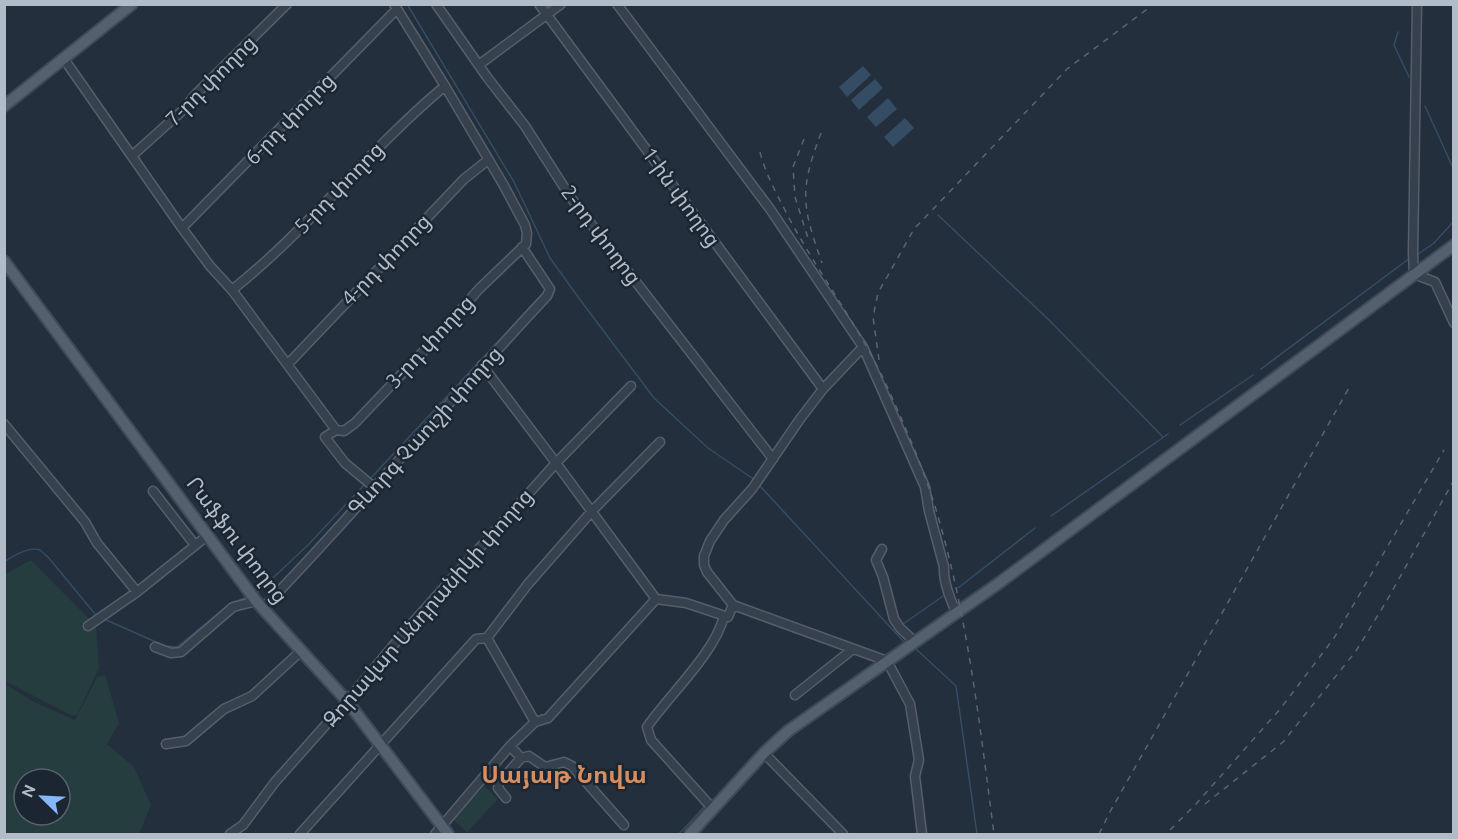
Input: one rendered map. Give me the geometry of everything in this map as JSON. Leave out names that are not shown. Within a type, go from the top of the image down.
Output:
[{"type":"main road","points":[[4,106],[132,4]]},
{"type":"main road","points":[[695,832],[764,753],[788,731],[999,583],[1142,478],[1414,269],[1454,245]]},
{"type":"main road","name":"Րաֆֆու փողոց","points":[[4,261],[259,604],[347,701],[442,832]]},
{"type":"street","name":"7-րդ փողոց","points":[[133,155],[183,110],[195,94],[287,4]]},
{"type":"street","name":"2-րդ փողոց","points":[[436,4],[487,77],[525,126],[571,198],[773,459]]},
{"type":"street","name":"1-ին փողոց","points":[[539,4],[823,389]]},
{"type":"street","points":[[480,64],[561,4]]},
{"type":"street","points":[[617,4],[770,208],[863,347],[925,487],[944,573],[956,612]]},
{"type":"street","points":[[1417,4],[1414,269],[1435,282],[1454,323]]},
{"type":"street","points":[[395,7],[445,86],[525,225],[526,244],[522,247]]},
{"type":"street","name":"6-րդ փողոց","points":[[182,228],[395,7]]},
{"type":"street","points":[[64,59],[182,228],[210,266],[232,290],[336,430],[325,437],[345,463],[375,488]]},
{"type":"street","name":"5-րդ փողոց","points":[[232,290],[265,263],[410,115],[445,86]]},
{"type":"street","name":"4-րդ փողոց","points":[[288,364],[464,179],[488,160]]},
{"type":"street","name":"Գևորգ Չաուշի փողոց","points":[[259,604],[375,488],[482,365],[548,296],[550,289],[522,247]]},
{"type":"street","name":"3-րդ փողոց","points":[[336,430],[344,430],[355,423],[479,289],[522,247]]},
{"type":"street","points":[[863,347],[823,389],[759,480],[724,520],[710,541],[704,556],[706,572],[733,605],[887,661],[910,704],[919,760],[915,776],[922,834]]},
{"type":"street","points":[[482,365],[656,599],[686,603],[728,617],[733,605]]},
{"type":"street","name":"Զորավար Անդրանիկի փողոց","points":[[230,834],[243,825],[275,782],[407,629],[556,463],[631,386]]},
{"type":"street","points":[[4,424],[85,522],[97,543],[137,592]]},
{"type":"street","points":[[300,834],[476,639],[487,638],[528,584],[592,511],[660,442]]},
{"type":"street","points":[[153,491],[195,545]]},
{"type":"street","points":[[88,626],[137,592],[207,536]]},
{"type":"street","points":[[882,549],[876,560],[894,619],[915,642]]},
{"type":"street","points":[[442,832],[510,746],[535,722],[548,718],[656,599]]},
{"type":"street","points":[[155,647],[171,653],[181,652],[233,607],[259,604]]},
{"type":"street","points":[[713,809],[651,740],[646,727],[721,628],[724,616]]},
{"type":"street","points":[[487,638],[535,722]]},
{"type":"street","points":[[795,694],[853,649]]},
{"type":"street","points":[[166,744],[186,741],[224,709],[252,696],[302,650]]},
{"type":"street","points":[[510,746],[521,758]]},
{"type":"street","points":[[764,753],[843,834]]},
{"type":"street","points":[[506,798],[498,788],[499,783],[521,758],[529,756],[545,767],[564,762],[572,766],[624,825]]},
{"type":"green space","points":[[31,560],[96,626],[99,668],[77,715],[71,715],[5,681],[5,574]]},
{"type":"green space","points":[[105,675],[119,723],[107,744],[134,767],[151,805],[139,834],[5,834],[5,684],[36,703],[75,720],[97,677]]},
{"type":"green space","points":[[484,786],[498,799],[467,832],[453,819]]},
{"type":"water","points":[[863,66],[871,75],[847,97],[839,87]]},
{"type":"water","points":[[875,79],[883,88],[859,110],[851,100]]},
{"type":"water","points":[[888,98],[897,109],[876,127],[867,117]]},
{"type":"water","points":[[905,118],[914,128],[893,147],[884,137]]},
{"type":"waterway","points":[[407,4],[514,182],[550,258],[581,301],[654,398],[708,448],[755,480]]},
{"type":"waterway","points":[[1398,32],[1394,45],[1409,77]]},
{"type":"waterway","points":[[1425,106],[1454,170]]},
{"type":"waterway","points":[[938,215],[1050,321],[1163,437]]},
{"type":"waterway","points":[[1417,255],[1434,243],[1454,221]]},
{"type":"waterway","points":[[1261,369],[1410,258]]},
{"type":"waterway","points":[[370,479],[544,292]]},
{"type":"waterway","points":[[1180,425],[1253,375]]},
{"type":"waterway","points":[[1051,516],[1168,434]]},
{"type":"waterway","points":[[257,593],[309,544],[364,485]]},
{"type":"waterway","points":[[760,486],[904,642]]},
{"type":"waterway","points":[[958,588],[1035,528]]},
{"type":"waterway","points":[[4,562],[26,550],[40,550],[95,614]]},
{"type":"waterway","points":[[903,624],[946,594]]},
{"type":"waterway","points":[[233,603],[247,597]]},
{"type":"waterway","points":[[104,619],[165,646],[177,647],[229,605]]},
{"type":"waterway","points":[[916,649],[956,686],[977,834]]},
{"type":"waterway","points":[[679,834],[704,807]]},
{"type":"railway","points":[[879,360],[873,317],[878,293],[914,229],[1067,69],[1154,4]]},
{"type":"railway","points":[[821,133],[809,170],[806,198],[810,227],[822,263]]},
{"type":"railway","points":[[804,139],[793,167],[795,197],[808,238]]},
{"type":"railway","points":[[760,152],[769,178],[789,218],[863,340],[885,382],[932,496],[948,553],[965,632],[994,834]]},
{"type":"railway","points":[[1099,834],[1350,386]]},
{"type":"railway","points":[[1170,830],[1281,708],[1334,638],[1444,450]]},
{"type":"railway","points":[[1205,804],[1283,742],[1356,651],[1454,480]]},
{"type":"district","name":"Սայաթ Նովա","points":[[564,775]]}]
